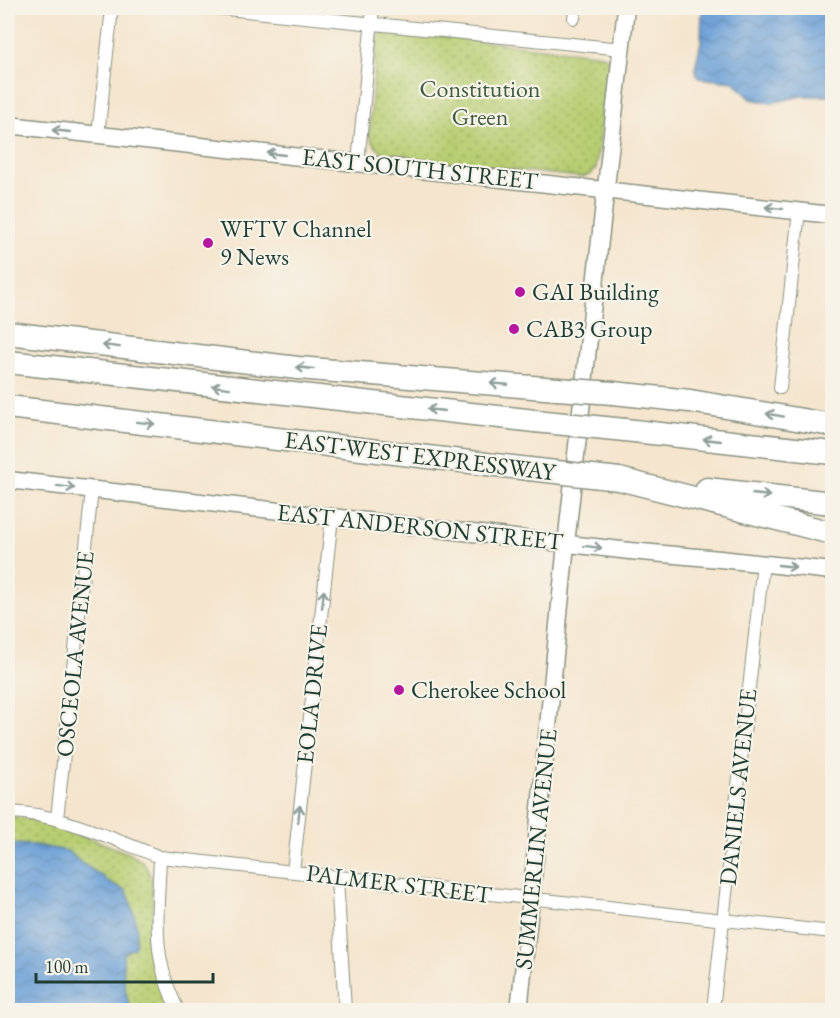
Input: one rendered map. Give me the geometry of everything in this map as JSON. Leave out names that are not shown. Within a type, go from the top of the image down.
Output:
[{"type":"highway","points":[[8,333],[308,369],[690,401],[832,425]]},
{"type":"highway","name":"EAST-WEST EXPRESSWAY","points":[[8,362],[832,453]]},
{"type":"highway","name":"EAST-WEST EXPRESSWAY","points":[[8,407],[832,503]]},
{"type":"highway","points":[[8,422],[37,424],[87,417]]},
{"type":"highway","points":[[620,479],[832,533]]},
{"type":"main road","name":"SUMMERLIN AVENUE","points":[[519,1011],[566,543],[626,8]]},
{"type":"main road","name":"EAST SOUTH STREET","points":[[8,125],[832,214]]},
{"type":"main road","name":"EAST ANDERSON STREET","points":[[8,480],[832,571]]},
{"type":"street","points":[[98,135],[112,8]]},
{"type":"street","points":[[216,8],[622,49]]},
{"type":"street","points":[[358,163],[373,8]]},
{"type":"street","points":[[780,388],[799,211]]},
{"type":"street","name":"OSCEOLA AVENUE","points":[[57,819],[92,490]]},
{"type":"street","name":"EOLA DRIVE","points":[[293,872],[332,517]]},
{"type":"street","name":"DANIELS AVENUE","points":[[713,1011],[763,563]]},
{"type":"street","name":"PALMER STREET","points":[[8,812],[57,819],[159,857],[832,932]]},
{"type":"street","points":[[159,857],[158,936],[162,965],[178,1011]]},
{"type":"street","points":[[337,878],[345,1011]]},
{"type":"green space","name":"Constitution Green","points":[[392,31],[603,55],[610,61],[612,70],[603,110],[596,168],[589,175],[580,177],[394,157],[382,152],[373,143],[369,134],[377,39],[380,34]]},
{"type":"green space","points":[[8,816],[58,826],[128,853],[143,862],[152,879],[153,953],[159,984],[170,1010],[131,1010],[123,966],[126,890],[111,885],[67,851],[34,845],[8,844]]},
{"type":"water","points":[[702,8],[832,8],[832,96],[802,96],[771,103],[751,99],[734,82],[698,78],[695,68],[701,42]]},
{"type":"water","points":[[8,844],[34,845],[67,851],[111,884],[126,890],[137,927],[135,947],[123,954],[124,983],[131,1010],[8,1010]]},
{"type":"place","name":"WFTV Channel 9 News","points":[[208,243]]},
{"type":"place","name":"GAI Building","points":[[520,292]]},
{"type":"place","name":"CAB3 Group","points":[[514,329]]},
{"type":"place","name":"Cherokee School","points":[[399,690]]}]
